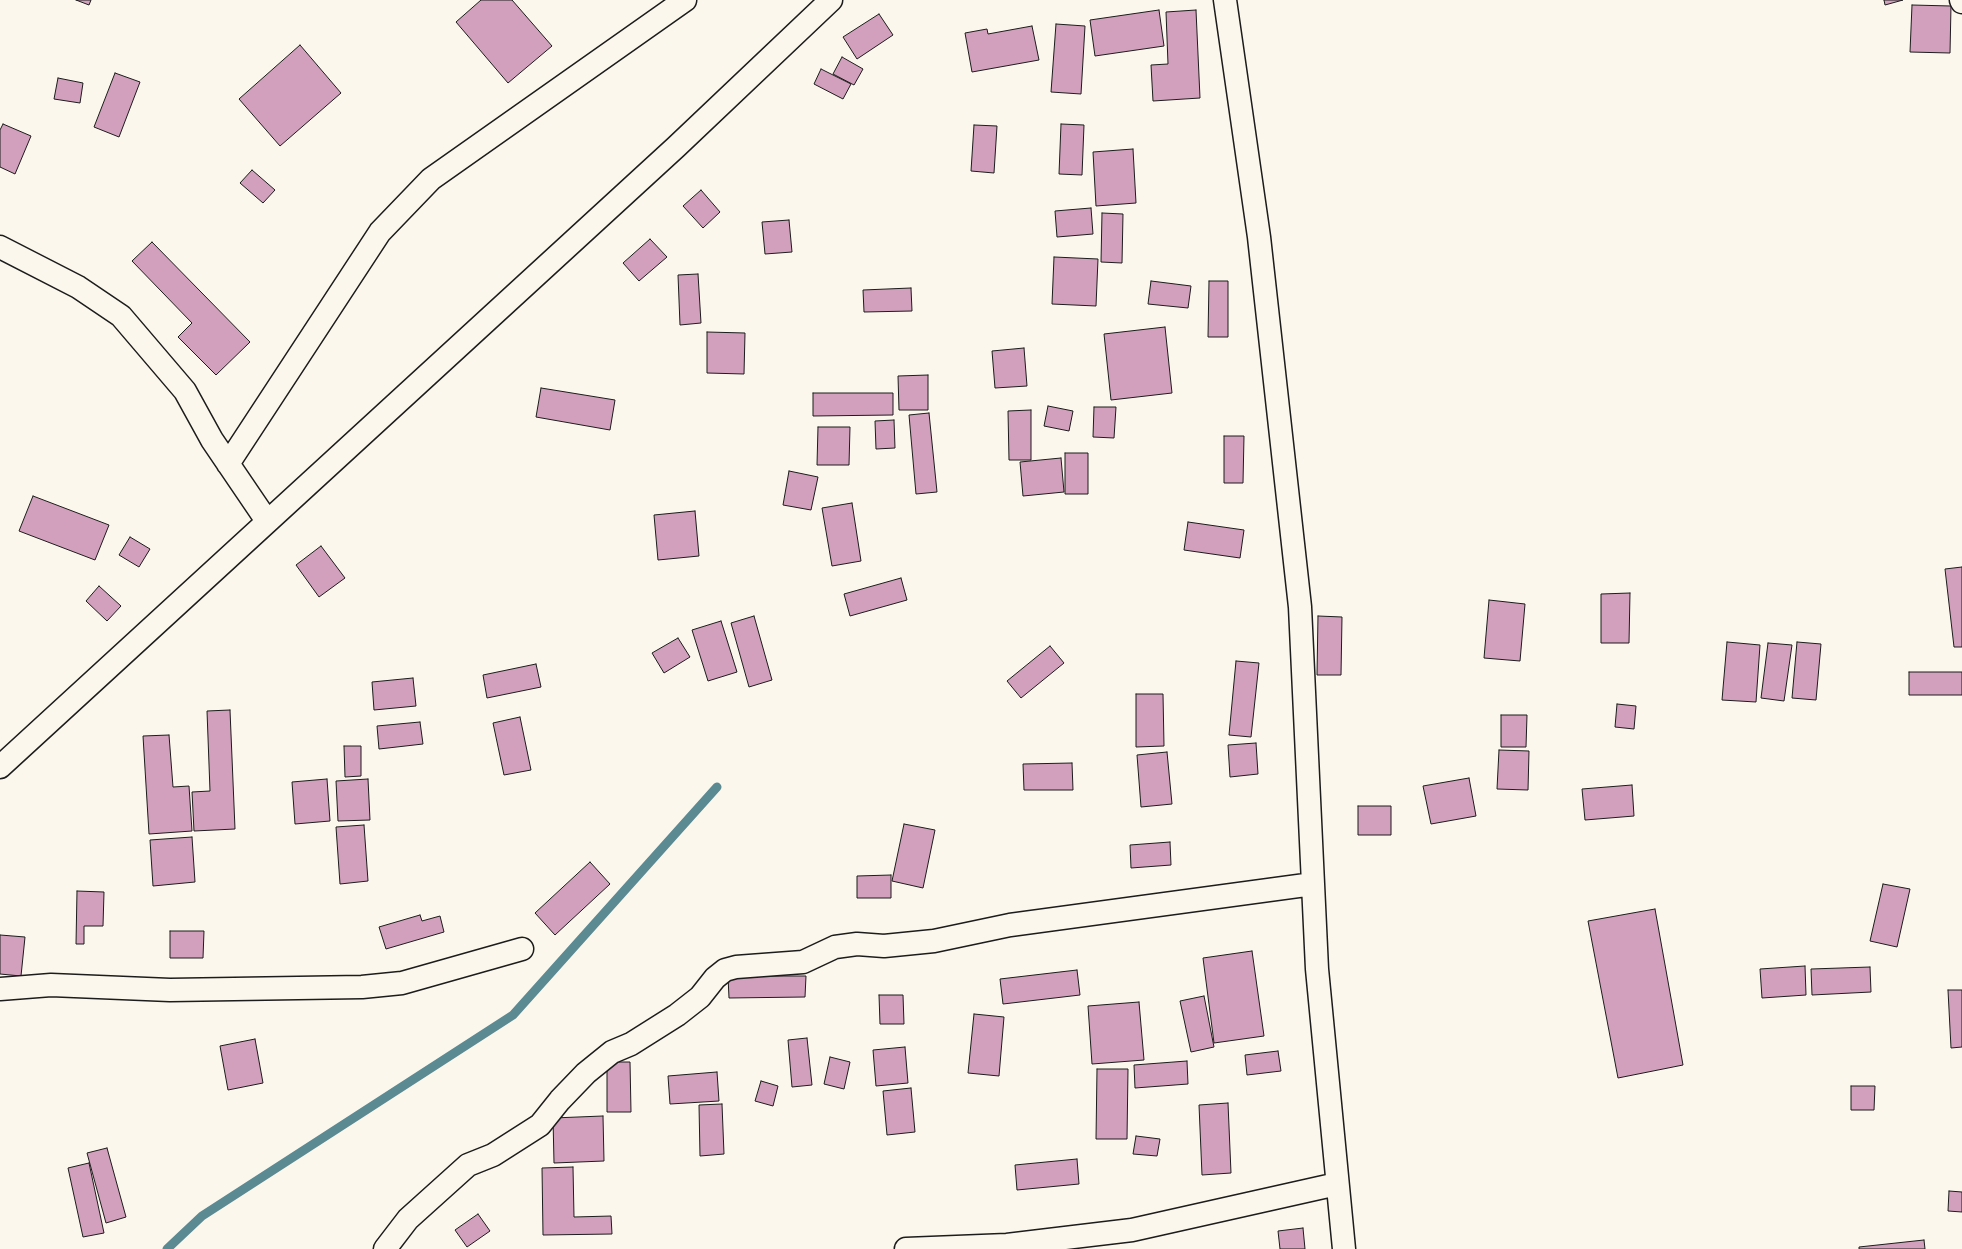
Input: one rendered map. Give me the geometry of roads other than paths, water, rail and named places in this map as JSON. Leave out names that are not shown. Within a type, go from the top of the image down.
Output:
[{"type":"street","points":[[228,464],[380,232],[431,180],[685,0]]},
{"type":"street","points":[[0,768],[267,521],[676,147],[831,0]]},
{"type":"street","points":[[1225,0],[1259,237],[1300,607],[1316,969],[1344,1249]]},
{"type":"street","points":[[0,247],[78,287],[120,316],[185,391],[212,440],[267,521]]},
{"type":"street","points":[[385,1249],[408,1219],[468,1165],[493,1155],[540,1125],[560,1100],[586,1073],[612,1052],[631,1044],[677,1015],[700,997],[715,978],[725,970],[736,967],[803,962],[835,947],[857,944],[884,946],[934,941],[1010,926],[1313,884]]},
{"type":"street","points":[[0,989],[51,985],[170,990],[362,987],[402,983],[522,949]]},
{"type":"street","points":[[906,1249],[1007,1245],[1132,1230],[1337,1184]]},
{"type":"waterway","points":[[167,1249],[202,1216],[513,1015],[717,787]]}]
